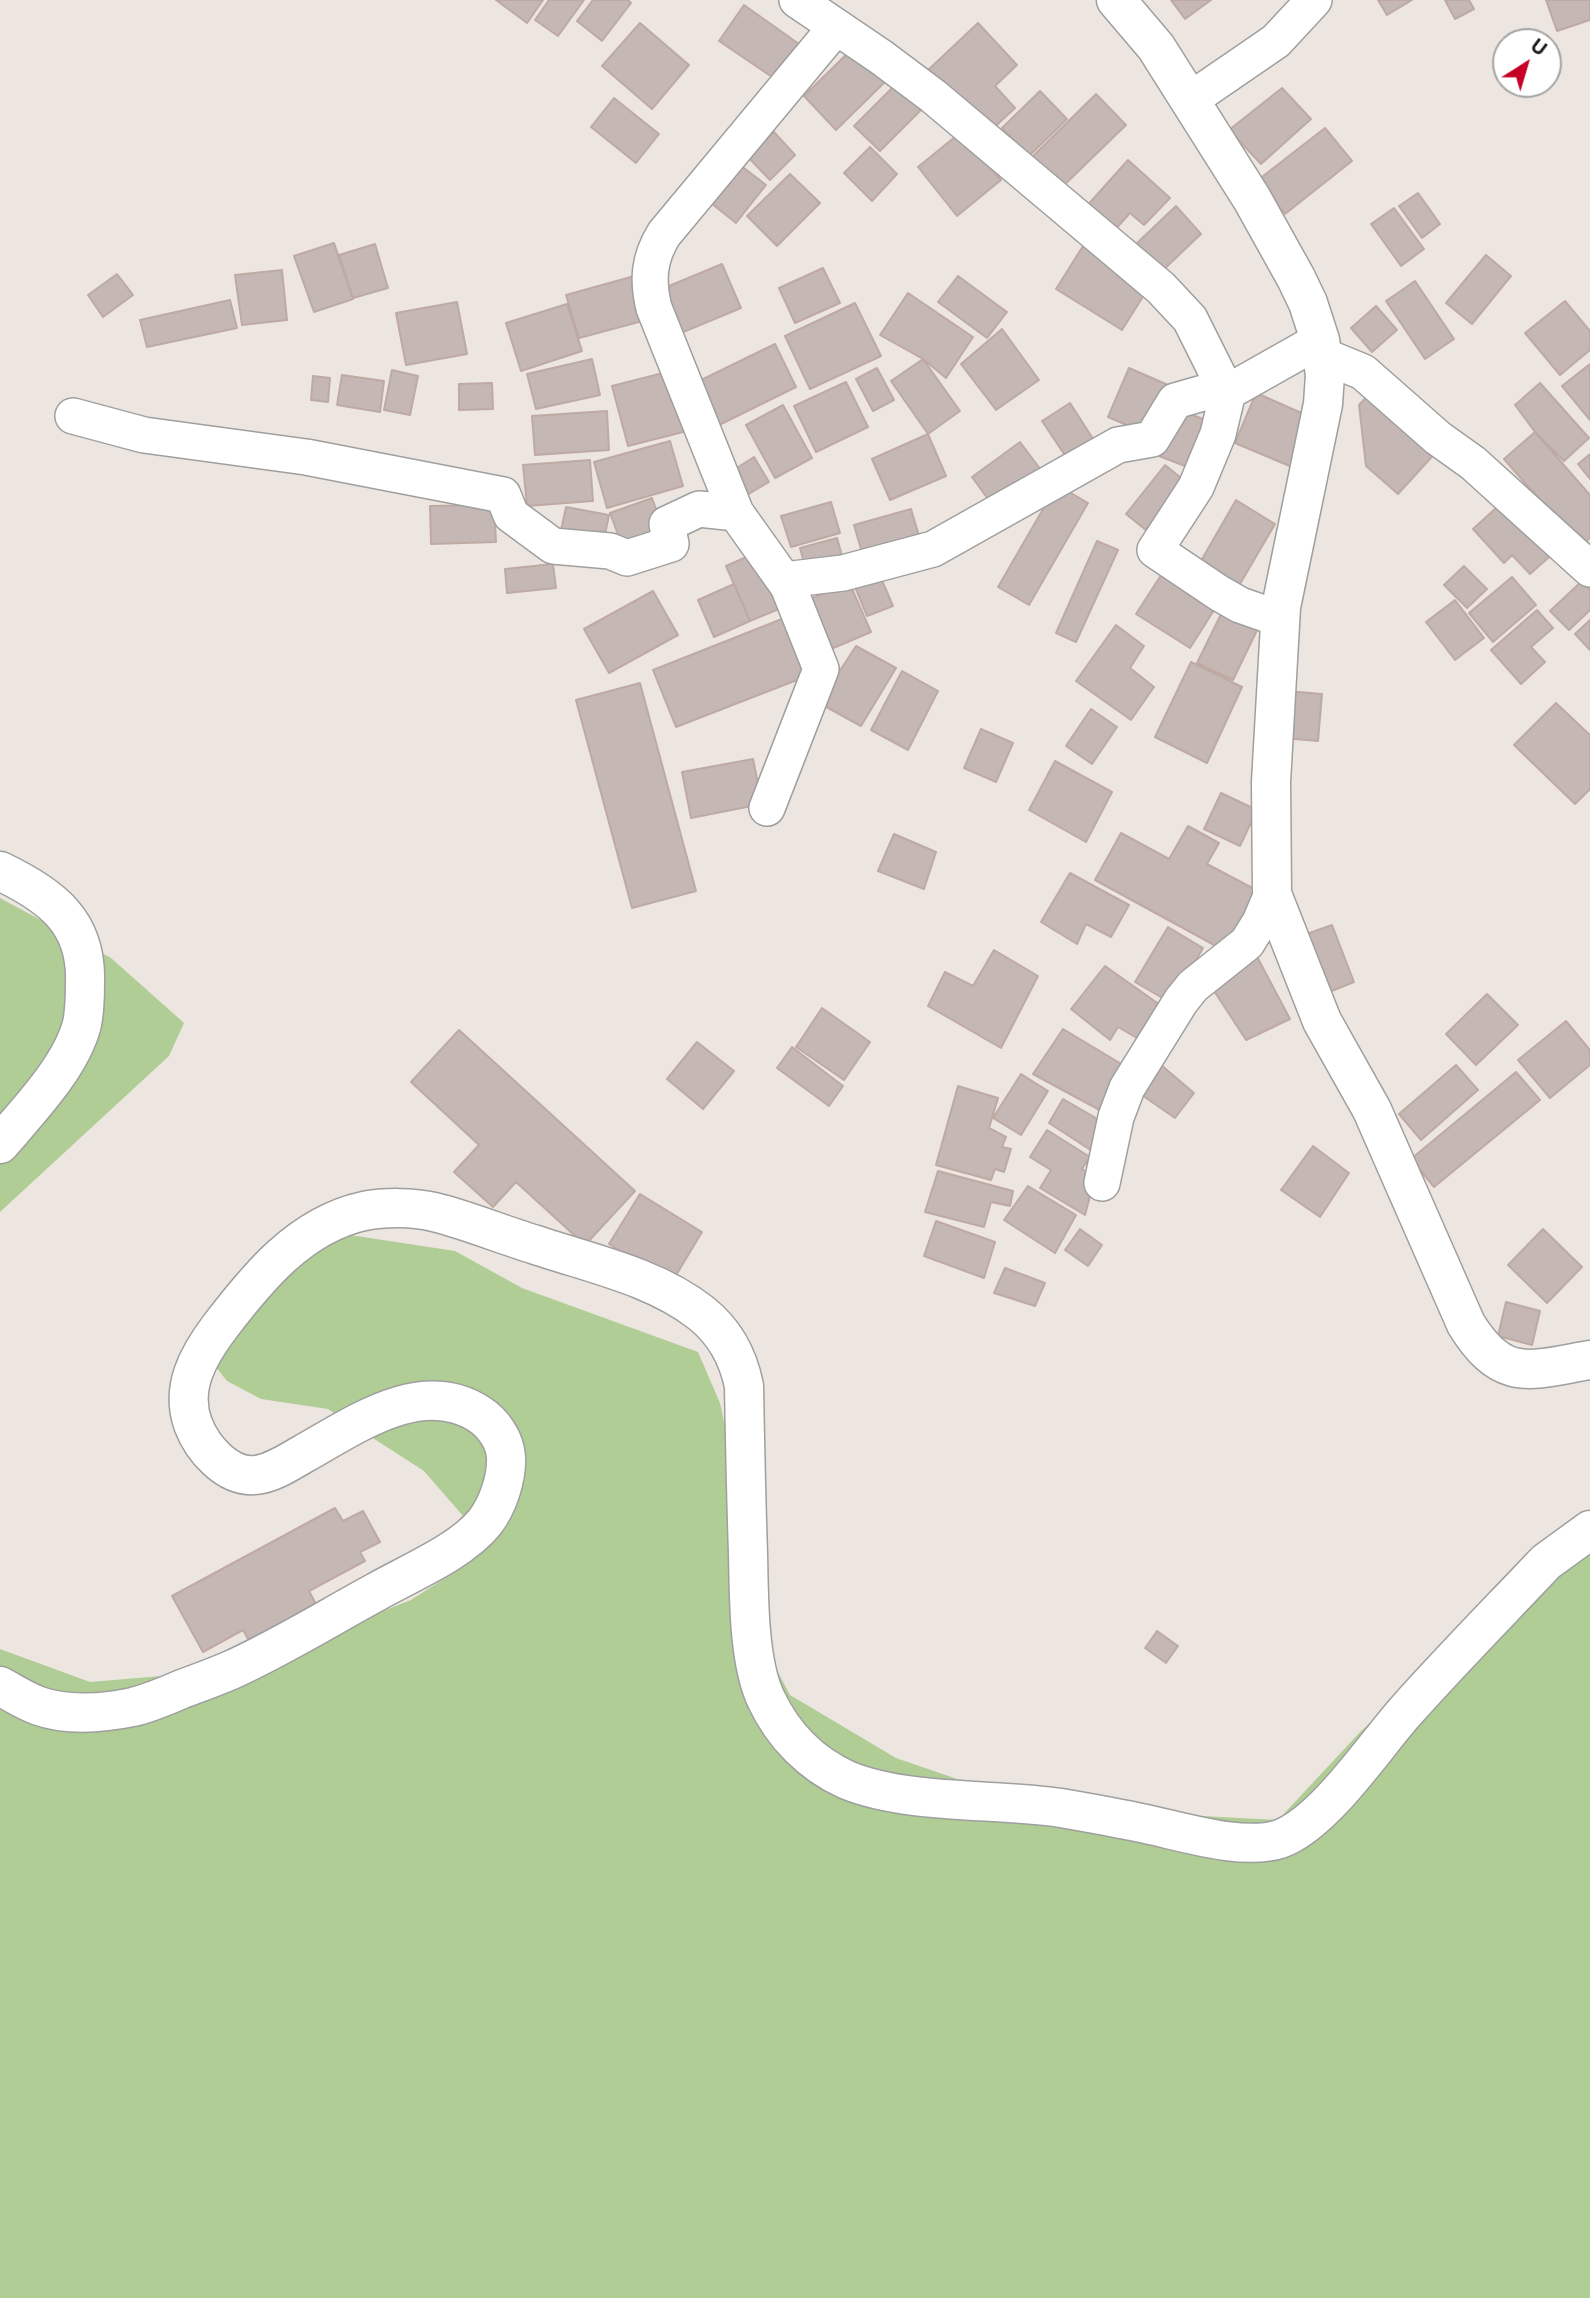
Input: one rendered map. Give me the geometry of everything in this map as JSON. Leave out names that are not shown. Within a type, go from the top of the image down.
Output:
[{"type":"street","points":[[797,0],[933,96],[1161,288],[1190,319],[1226,390],[1218,434],[1196,487],[1155,550],[1240,605],[1280,619]]},
{"type":"street","points":[[1116,0],[1156,47],[1252,199],[1308,303],[1322,348],[1323,404],[1280,619],[1271,782],[1272,894],[1322,1021],[1372,1110],[1466,1324],[1479,1344],[1499,1362],[1520,1369],[1534,1370],[1590,1360]]},
{"type":"street","points":[[1190,100],[1276,41],[1314,0]]},
{"type":"street","points":[[767,808],[821,669],[784,580],[736,513],[654,308],[650,290],[651,260],[664,234],[836,26]]},
{"type":"street","points":[[784,580],[844,573],[933,548],[1118,444],[1152,439],[1175,401],[1226,390],[1322,348]]},
{"type":"street","points":[[1322,348],[1363,372],[1438,438],[1473,463],[1590,569]]},
{"type":"street","points":[[73,416],[144,435],[306,457],[503,495],[511,515],[553,546],[610,551],[627,558],[671,544],[667,524],[699,509],[736,513]]},
{"type":"street","points":[[0,871],[26,884],[56,905],[82,941],[86,965],[85,1010],[73,1046],[40,1097],[0,1144]]},
{"type":"street","points":[[1102,1183],[1116,1117],[1127,1088],[1193,986],[1247,943],[1272,894]]},
{"type":"street","points":[[0,1686],[34,1705],[54,1710],[108,1710],[155,1701],[233,1670],[447,1552],[485,1522],[498,1500],[506,1455],[494,1427],[486,1418],[465,1405],[441,1400],[411,1403],[376,1414],[277,1468],[258,1475],[242,1474],[210,1453],[192,1422],[188,1402],[194,1367],[218,1329],[253,1286],[285,1252],[300,1241],[334,1221],[365,1211],[432,1212],[636,1278],[672,1294],[702,1314],[720,1332],[736,1355],[744,1386],[749,1613],[757,1667],[765,1697],[796,1745],[811,1758],[848,1780],[870,1787],[953,1800],[1027,1803],[1257,1843],[1280,1838],[1310,1820],[1327,1804],[1405,1712],[1546,1562],[1590,1530]]},
{"type":"green space","points":[[0,898],[111,958],[184,1023],[169,1056],[0,1212]]},
{"type":"green space","points":[[317,1230],[455,1251],[522,1288],[698,1352],[720,1403],[743,1509],[733,1587],[790,1695],[896,1758],[1027,1803],[1068,1809],[1278,1820],[1362,1730],[1528,1581],[1590,1544],[1590,2298],[0,2298],[0,1649],[90,1682],[233,1670],[411,1600],[470,1562],[476,1531],[424,1471],[328,1409],[261,1399],[227,1381],[203,1351]]},
{"type":"building","points":[[496,0],[543,0],[527,23]]},
{"type":"building","points":[[549,0],[584,0],[558,36],[535,20]]},
{"type":"building","points":[[593,0],[628,0],[631,3],[602,41],[577,21]]},
{"type":"building","points":[[1171,0],[1211,0],[1185,19]]},
{"type":"building","points":[[1378,0],[1412,0],[1387,15]]},
{"type":"building","points":[[1445,0],[1469,0],[1474,9],[1455,19]]},
{"type":"building","points":[[1546,0],[1590,0],[1590,20],[1562,29],[1556,28]]},
{"type":"building","points":[[744,5],[799,44],[775,79],[719,41]]},
{"type":"building","points":[[640,23],[689,65],[652,109],[602,66]]},
{"type":"building","points":[[978,23],[1017,65],[995,86],[1015,108],[986,135],[926,72]]},
{"type":"building","points":[[857,44],[890,77],[836,130],[804,96]]},
{"type":"building","points":[[902,78],[927,104],[880,151],[854,126]]},
{"type":"building","points":[[1282,88],[1311,119],[1261,164],[1229,130]]},
{"type":"building","points":[[1040,91],[1067,119],[1029,156],[1002,128]]},
{"type":"building","points":[[1096,94],[1126,125],[1058,191],[1028,161]]},
{"type":"building","points":[[614,98],[659,134],[636,163],[591,127]]},
{"type":"building","points":[[1325,128],[1352,161],[1285,214],[1258,180]]},
{"type":"building","points":[[774,132],[795,155],[770,180],[748,157]]},
{"type":"building","points":[[961,132],[1001,180],[957,216],[918,167]]},
{"type":"building","points":[[870,147],[897,174],[872,201],[844,173]]},
{"type":"building","points":[[731,158],[766,185],[736,223],[702,196]]},
{"type":"building","points":[[1128,160],[1170,198],[1144,225],[1130,213],[1113,232],[1086,207]]},
{"type":"building","points":[[790,174],[820,203],[777,246],[747,216]]},
{"type":"building","points":[[1418,193],[1440,224],[1422,238],[1399,206]]},
{"type":"building","points":[[1176,206],[1201,234],[1160,273],[1135,245]]},
{"type":"building","points":[[1394,208],[1424,249],[1401,266],[1371,224]]},
{"type":"building","points":[[334,243],[353,299],[314,312],[294,256]]},
{"type":"building","points":[[375,244],[388,288],[353,298],[339,255]]},
{"type":"building","points":[[1083,246],[1149,287],[1122,330],[1056,289]]},
{"type":"building","points":[[1486,255],[1511,276],[1472,324],[1446,303]]},
{"type":"building","points":[[722,264],[741,308],[676,335],[657,291]]},
{"type":"building","points":[[823,268],[840,303],[795,323],[779,288]]},
{"type":"building","points":[[282,270],[287,320],[242,325],[235,275]]},
{"type":"building","points":[[117,274],[133,295],[103,317],[88,295]]},
{"type":"building","points":[[638,275],[650,319],[579,338],[566,295]]},
{"type":"building","points":[[958,276],[1007,312],[987,338],[938,302]]},
{"type":"building","points":[[1415,281],[1454,339],[1425,359],[1386,301]]},
{"type":"building","points":[[908,293],[973,337],[946,378],[923,359],[880,335]]},
{"type":"building","points":[[230,300],[237,328],[147,347],[140,320]]},
{"type":"building","points":[[1565,301],[1590,331],[1590,350],[1560,375],[1525,333]]},
{"type":"building","points":[[457,302],[467,354],[406,365],[396,313]]},
{"type":"building","points":[[855,303],[881,356],[810,389],[785,336]]},
{"type":"building","points":[[567,304],[582,351],[521,371],[506,323]]},
{"type":"building","points":[[1376,306],[1397,330],[1372,352],[1351,328]]},
{"type":"building","points":[[1002,329],[1039,380],[996,410],[961,364]]},
{"type":"building","points":[[775,344],[796,387],[717,426],[695,383]]},
{"type":"building","points":[[592,359],[600,395],[536,409],[527,374]]},
{"type":"building","points":[[923,359],[960,411],[928,434],[891,381]]},
{"type":"building","points":[[1590,364],[1590,420],[1562,386]]},
{"type":"building","points":[[877,368],[894,400],[873,411],[856,379]]},
{"type":"building","points":[[1129,368],[1168,385],[1148,434],[1108,417]]},
{"type":"building","points":[[392,370],[418,376],[410,415],[384,410]]},
{"type":"building","points":[[675,370],[691,430],[628,446],[612,386]]},
{"type":"building","points":[[342,375],[384,381],[380,412],[337,405]]},
{"type":"building","points":[[313,376],[330,378],[328,402],[311,400]]},
{"type":"building","points":[[846,382],[868,427],[816,452],[794,406]]},
{"type":"building","points":[[492,383],[493,409],[459,410],[459,384]]},
{"type":"building","points":[[1540,383],[1589,438],[1564,461],[1535,432],[1515,405]]},
{"type":"building","points":[[1372,391],[1438,450],[1398,494],[1366,466],[1359,405]]},
{"type":"building","points":[[1256,393],[1313,418],[1292,467],[1235,443]]},
{"type":"building","points":[[1070,403],[1097,445],[1070,463],[1042,421]]},
{"type":"building","points":[[783,405],[812,458],[775,478],[746,425]]},
{"type":"building","points":[[1177,409],[1216,424],[1198,471],[1159,456]]},
{"type":"building","points":[[607,411],[609,450],[535,455],[532,416]]},
{"type":"building","points":[[1535,432],[1590,495],[1590,538],[1580,546],[1504,459]]},
{"type":"building","points":[[928,434],[946,476],[890,500],[872,459]]},
{"type":"building","points":[[670,441],[683,486],[607,508],[594,462]]},
{"type":"building","points":[[1020,442],[1041,470],[993,506],[972,477]]},
{"type":"building","points":[[1590,454],[1590,479],[1578,464]]},
{"type":"building","points":[[754,457],[769,482],[747,495],[732,471]]},
{"type":"building","points":[[590,460],[593,501],[527,506],[523,465]]},
{"type":"building","points":[[1165,465],[1191,486],[1152,535],[1126,514]]},
{"type":"building","points":[[1057,485],[1088,503],[1029,605],[998,587]]},
{"type":"building","points":[[1508,497],[1557,550],[1530,574],[1512,555],[1504,563],[1473,529]]},
{"type":"building","points":[[652,498],[665,533],[623,548],[610,513]]},
{"type":"building","points":[[1236,500],[1275,524],[1233,596],[1194,573]]},
{"type":"building","points":[[831,502],[840,533],[791,547],[781,516]]},
{"type":"building","points":[[494,505],[496,542],[431,544],[430,506]]},
{"type":"building","points":[[566,507],[609,515],[603,544],[560,535]]},
{"type":"building","points":[[911,509],[922,546],[865,563],[854,525]]},
{"type":"building","points":[[837,538],[844,563],[807,573],[800,548]]},
{"type":"building","points":[[1097,541],[1118,550],[1076,642],[1056,633]]},
{"type":"building","points":[[760,551],[786,606],[750,621],[726,566]]},
{"type":"building","points":[[553,564],[556,588],[507,593],[505,569]]},
{"type":"building","points":[[1167,566],[1221,599],[1190,648],[1136,614]]},
{"type":"building","points":[[1464,566],[1487,589],[1467,608],[1444,585]]},
{"type":"building","points":[[878,571],[893,606],[867,616],[853,582]]},
{"type":"building","points":[[1512,577],[1536,605],[1493,642],[1469,613]]},
{"type":"building","points":[[1582,581],[1590,589],[1590,610],[1569,630],[1550,611]]},
{"type":"building","points":[[849,582],[871,632],[831,649],[810,599]]},
{"type":"building","points":[[734,584],[750,621],[714,637],[698,600]]},
{"type":"building","points":[[653,591],[678,635],[609,673],[584,629]]},
{"type":"building","points":[[1455,600],[1484,638],[1455,660],[1426,622]]},
{"type":"building","points":[[1227,602],[1262,620],[1233,680],[1197,663]]},
{"type":"building","points":[[1537,610],[1553,628],[1531,647],[1545,662],[1521,684],[1491,650]]},
{"type":"building","points":[[792,615],[815,673],[676,727],[653,670]]},
{"type":"building","points":[[1590,620],[1590,650],[1575,634]]},
{"type":"building","points":[[1116,625],[1144,646],[1130,668],[1154,687],[1131,720],[1076,681]]},
{"type":"building","points":[[856,646],[896,668],[861,726],[819,703]]},
{"type":"building","points":[[1191,662],[1242,687],[1207,763],[1155,737]]},
{"type":"building","points":[[902,671],[938,691],[908,750],[871,730]]},
{"type":"building","points":[[640,683],[696,891],[632,908],[576,700]]},
{"type":"building","points":[[1287,691],[1322,694],[1318,741],[1283,738]]},
{"type":"building","points":[[1556,703],[1590,735],[1590,789],[1575,804],[1514,745]]},
{"type":"building","points":[[1091,709],[1117,727],[1092,764],[1066,746]]},
{"type":"building","points":[[981,729],[1013,743],[996,782],[964,768]]},
{"type":"building","points":[[753,759],[762,804],[691,818],[682,772]]},
{"type":"building","points":[[1055,761],[1112,792],[1086,842],[1029,810]]},
{"type":"building","points":[[1221,793],[1257,810],[1240,846],[1204,829]]},
{"type":"building","points":[[1188,826],[1219,843],[1207,864],[1260,892],[1227,952],[1095,880],[1121,833],[1169,859]]},
{"type":"building","points":[[894,834],[936,852],[924,889],[878,871]]},
{"type":"building","points":[[1070,873],[1129,905],[1111,937],[1086,924],[1077,944],[1041,922]]},
{"type":"building","points":[[1332,925],[1354,982],[1329,992],[1307,934]]},
{"type":"building","points":[[1168,927],[1203,948],[1171,1003],[1135,982]]},
{"type":"building","points":[[994,950],[1038,976],[1001,1048],[928,1006],[945,972],[973,986]]},
{"type":"building","points":[[1254,951],[1290,1019],[1246,1040],[1207,980]]},
{"type":"building","points":[[1105,966],[1163,1007],[1142,1041],[1118,1027],[1110,1040],[1071,1009]]},
{"type":"building","points":[[1487,994],[1518,1025],[1476,1065],[1446,1034]]},
{"type":"building","points":[[822,1008],[870,1042],[844,1080],[796,1047]]},
{"type":"building","points":[[1566,1021],[1590,1050],[1590,1065],[1550,1098],[1518,1060]]},
{"type":"building","points":[[1063,1029],[1128,1068],[1107,1114],[1033,1074]]},
{"type":"building","points":[[459,1030],[635,1191],[585,1245],[516,1182],[493,1207],[454,1172],[479,1145],[411,1082]]},
{"type":"building","points":[[697,1042],[734,1071],[703,1109],[667,1079]]},
{"type":"building","points":[[792,1047],[843,1086],[829,1106],[777,1068]]},
{"type":"building","points":[[1154,1059],[1194,1093],[1175,1118],[1133,1089]]},
{"type":"building","points":[[1456,1065],[1478,1090],[1421,1140],[1399,1114]]},
{"type":"building","points":[[1516,1072],[1540,1100],[1434,1187],[1411,1159]]},
{"type":"building","points":[[1021,1074],[1048,1091],[1021,1135],[993,1118]]},
{"type":"building","points":[[958,1086],[998,1098],[989,1128],[1006,1137],[1002,1147],[1011,1149],[1004,1172],[995,1169],[991,1180],[936,1165]]},
{"type":"building","points":[[1063,1099],[1108,1125],[1092,1151],[1049,1123]]},
{"type":"building","points":[[1047,1130],[1090,1157],[1082,1169],[1095,1177],[1085,1215],[1040,1188],[1051,1170],[1030,1157]]},
{"type":"building","points":[[1313,1146],[1349,1173],[1320,1217],[1281,1190]]},
{"type":"building","points":[[938,1171],[1013,1191],[1010,1206],[991,1202],[984,1227],[925,1212]]},
{"type":"building","points":[[1028,1186],[1076,1215],[1055,1253],[1004,1220]]},
{"type":"building","points":[[640,1194],[702,1232],[672,1282],[609,1244]]},
{"type":"building","points":[[936,1221],[995,1242],[984,1278],[924,1256]]},
{"type":"building","points":[[1080,1229],[1102,1245],[1088,1266],[1065,1250]]},
{"type":"building","points":[[1543,1229],[1582,1267],[1547,1303],[1508,1265]]},
{"type":"building","points":[[1005,1268],[1045,1283],[1035,1306],[994,1293]]},
{"type":"building","points":[[1506,1302],[1540,1311],[1532,1345],[1498,1336]]},
{"type":"building","points":[[335,1508],[343,1521],[363,1511],[380,1542],[360,1552],[365,1561],[309,1591],[318,1608],[251,1644],[243,1630],[203,1652],[172,1596]]},
{"type":"building","points":[[1157,1631],[1178,1646],[1166,1663],[1145,1648]]}]
